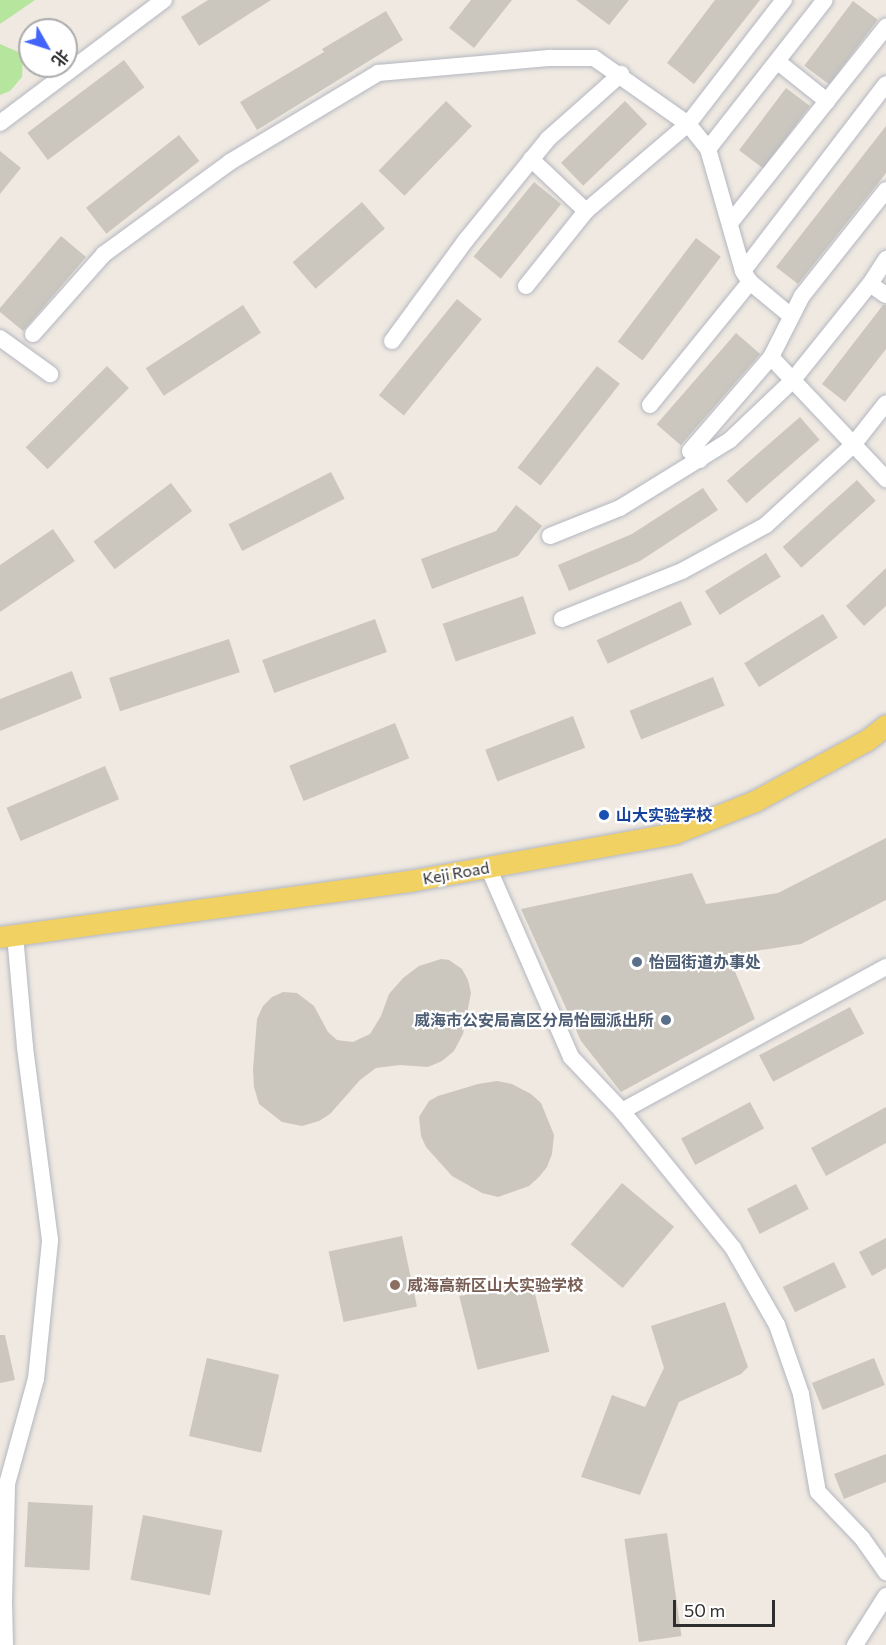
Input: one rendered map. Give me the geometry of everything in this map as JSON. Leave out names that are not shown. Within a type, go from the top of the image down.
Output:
[{"type":"main road","name":"Keji Road","points":[[8,936],[409,881],[675,833],[755,801],[867,740],[886,725]]},
{"type":"street","points":[[0,123],[164,0]]},
{"type":"street","points":[[526,286],[586,211],[688,124],[784,0]]},
{"type":"street","points":[[708,149],[825,0]]},
{"type":"street","points":[[730,223],[886,27]]},
{"type":"street","points":[[33,334],[104,254],[230,162],[378,73],[550,58],[594,58],[621,74],[688,124],[708,149],[747,276],[791,316]]},
{"type":"street","points":[[778,62],[827,101]]},
{"type":"street","points":[[392,341],[466,240],[548,139],[621,74]]},
{"type":"street","points":[[650,405],[886,84]]},
{"type":"street","points":[[531,159],[586,211]]},
{"type":"street","points":[[700,460],[690,451],[771,357],[791,316],[822,267],[886,190]]},
{"type":"street","points":[[550,536],[620,508],[730,440],[792,381],[870,284],[886,259]]},
{"type":"street","points":[[870,284],[886,295]]},
{"type":"street","points":[[0,338],[50,374]]},
{"type":"street","points":[[771,357],[886,479]]},
{"type":"street","points":[[562,619],[682,571],[766,525],[854,445],[886,403]]},
{"type":"street","points":[[488,867],[570,1057],[622,1111],[733,1248],[777,1325],[801,1394],[818,1492],[862,1538],[886,1572]]},
{"type":"street","points":[[5,1645],[3,1602],[7,1484],[36,1379],[50,1240],[8,936]]},
{"type":"street","points":[[622,1111],[886,967]]},
{"type":"street","points":[[855,1645],[886,1596]]},
{"type":"green space","points":[[0,0],[35,0],[0,24]]},
{"type":"green space","points":[[0,44],[18,52],[18,78],[21,78],[10,91],[0,95]]},
{"type":"building","points":[[208,0],[271,0],[199,46],[181,17]]},
{"type":"building","points":[[471,0],[512,0],[474,48],[449,28]]},
{"type":"building","points":[[576,0],[629,0],[609,25]]},
{"type":"building","points":[[715,0],[760,0],[694,84],[667,63]]},
{"type":"building","points":[[853,1],[878,20],[829,84],[804,66]]},
{"type":"building","points":[[386,11],[403,40],[257,130],[240,102],[324,52],[322,49]]},
{"type":"building","points":[[124,60],[144,87],[48,160],[27,133]]},
{"type":"building","points":[[786,88],[810,106],[763,168],[739,150]]},
{"type":"building","points":[[446,101],[472,126],[405,196],[379,171]]},
{"type":"building","points":[[625,101],[647,124],[583,186],[561,163]]},
{"type":"building","points":[[886,126],[886,173],[798,284],[776,267]]},
{"type":"building","points":[[179,135],[199,161],[106,234],[86,208]]},
{"type":"building","points":[[0,151],[21,168],[0,194]]},
{"type":"building","points":[[534,182],[561,204],[501,279],[474,257]]},
{"type":"building","points":[[362,202],[385,228],[316,289],[293,262]]},
{"type":"building","points":[[61,236],[86,257],[23,331],[0,312],[0,308]]},
{"type":"building","points":[[696,238],[721,257],[643,360],[618,342]]},
{"type":"building","points":[[457,299],[482,319],[404,416],[379,395]]},
{"type":"building","points":[[243,305],[261,333],[164,396],[146,368]]},
{"type":"building","points":[[883,305],[886,305],[886,349],[845,402],[822,384]]},
{"type":"building","points":[[736,333],[760,354],[681,445],[657,424]]},
{"type":"building","points":[[107,366],[129,388],[48,469],[26,447]]},
{"type":"building","points":[[597,366],[620,384],[540,486],[518,468]]},
{"type":"building","points":[[800,417],[820,440],[746,503],[727,481]]},
{"type":"building","points":[[331,472],[345,499],[242,551],[229,524]]},
{"type":"building","points":[[857,480],[876,501],[801,568],[783,547]]},
{"type":"building","points":[[171,483],[192,511],[115,569],[94,541]]},
{"type":"building","points":[[703,488],[718,510],[640,561],[569,591],[558,565],[632,534]]},
{"type":"building","points":[[516,505],[542,526],[518,556],[432,589],[421,559],[496,531]]},
{"type":"building","points":[[53,529],[75,561],[0,612],[0,565]]},
{"type":"building","points":[[766,553],[781,577],[720,615],[705,591]]},
{"type":"building","points":[[886,568],[886,606],[864,626],[846,606]]},
{"type":"building","points":[[523,596],[536,634],[456,661],[443,624]]},
{"type":"building","points":[[681,601],[692,625],[608,664],[597,640]]},
{"type":"building","points":[[823,614],[838,638],[759,687],[744,663]]},
{"type":"building","points":[[375,619],[387,652],[274,693],[262,660]]},
{"type":"building","points":[[229,639],[240,672],[120,711],[109,678]]},
{"type":"building","points":[[72,671],[82,698],[0,731],[0,699]]},
{"type":"building","points":[[713,677],[725,706],[641,739],[630,711]]},
{"type":"building","points":[[573,716],[585,748],[497,781],[485,750]]},
{"type":"building","points":[[395,723],[409,758],[304,801],[289,766]]},
{"type":"building","points":[[105,766],[119,799],[21,841],[7,808]]},
{"type":"building","name":"怡园街道办事处","points":[[886,838],[886,900],[801,944],[728,955],[755,1019],[621,1092],[581,1041],[521,909],[692,873],[706,904],[778,893]]},
{"type":"building","points":[[441,959],[449,960],[462,969],[471,993],[463,1034],[454,1051],[442,1061],[428,1067],[400,1065],[376,1068],[360,1080],[330,1114],[319,1121],[302,1126],[282,1122],[259,1104],[254,1087],[253,1069],[257,1019],[263,1006],[272,997],[283,992],[297,993],[314,1006],[328,1032],[337,1040],[353,1042],[370,1034],[381,1016],[389,994],[403,978],[419,966]]},
{"type":"building","points":[[850,1007],[864,1033],[773,1082],[759,1055]]},
{"type":"building","points":[[497,1081],[512,1084],[531,1094],[541,1103],[554,1135],[552,1154],[547,1167],[539,1177],[529,1186],[498,1197],[482,1193],[452,1176],[426,1147],[421,1136],[419,1117],[429,1101],[438,1096]]},
{"type":"building","points":[[750,1102],[764,1128],[695,1165],[681,1139]]},
{"type":"building","points":[[886,1107],[886,1143],[826,1176],[811,1148]]},
{"type":"building","points":[[622,1183],[674,1227],[623,1288],[571,1244]]},
{"type":"building","points":[[796,1184],[809,1209],[760,1234],[747,1209]]},
{"type":"building","points":[[402,1236],[417,1306],[344,1322],[329,1252]]},
{"type":"building","points":[[886,1238],[886,1268],[872,1276],[859,1252]]},
{"type":"building","points":[[834,1262],[846,1287],[795,1312],[783,1287]]},
{"type":"building","points":[[531,1278],[549,1352],[478,1370],[459,1296]]},
{"type":"building","points":[[725,1302],[748,1367],[741,1374],[679,1402],[640,1495],[581,1477],[612,1395],[645,1407],[664,1368],[651,1326]]},
{"type":"building","points":[[0,1335],[5,1335],[15,1380],[0,1383]]},
{"type":"building","points":[[207,1358],[279,1375],[261,1453],[189,1436]]},
{"type":"building","points":[[874,1358],[885,1385],[823,1410],[812,1383]]},
{"type":"building","points":[[886,1454],[886,1482],[844,1499],[834,1474]]},
{"type":"building","points":[[28,1502],[93,1505],[90,1570],[25,1567]]},
{"type":"building","points":[[143,1515],[223,1530],[210,1595],[130,1580]]},
{"type":"building","points":[[667,1533],[681,1636],[639,1642],[624,1539]]},
{"type":"place","name":"山大实验学校","points":[[604,815]]},
{"type":"place","name":"怡园街道办事处","points":[[637,962]]},
{"type":"place","name":"威海市公安局高区分局怡园派出所","points":[[666,1020]]},
{"type":"place","name":"威海高新区山大实验学校","points":[[395,1285]]}]
